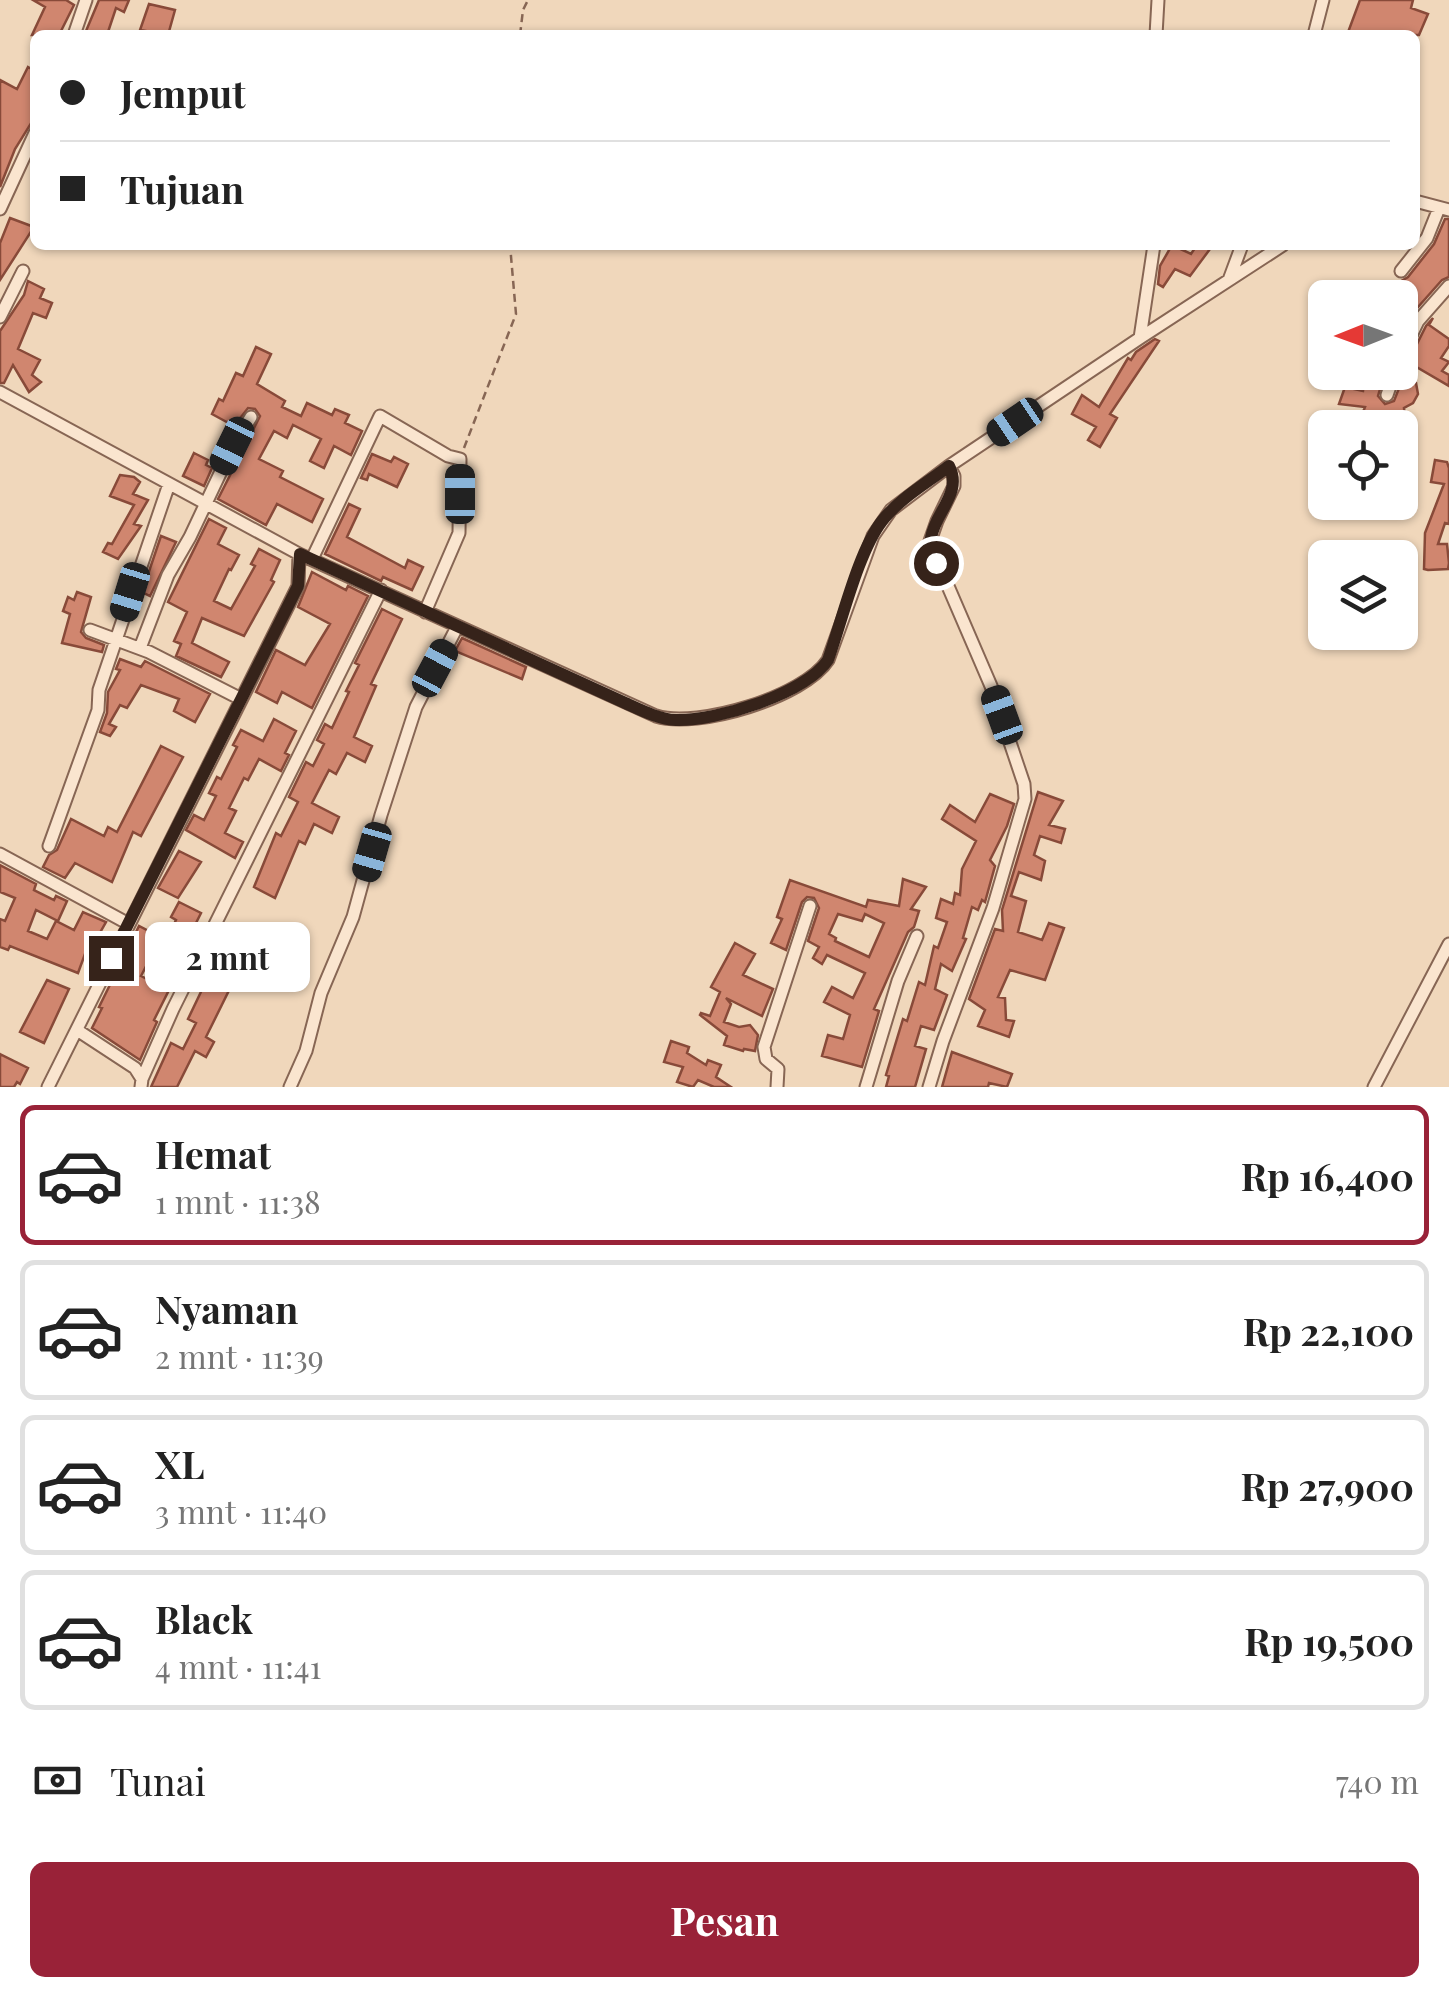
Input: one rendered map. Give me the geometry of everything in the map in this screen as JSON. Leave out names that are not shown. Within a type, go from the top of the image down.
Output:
[{"type":"street","points":[[76,30],[86,0]]},
{"type":"street","points":[[1156,30],[1158,0]]},
{"type":"street","points":[[1315,30],[1322,0]]},
{"type":"street","points":[[0,209],[30,144]]},
{"type":"street","points":[[1420,246],[1444,209]]},
{"type":"street","points":[[1140,338],[1153,250]]},
{"type":"street","points":[[1229,280],[1240,250]]},
{"type":"street","points":[[0,392],[306,556],[457,627],[671,719],[702,718],[795,688],[822,670],[859,570],[880,523],[891,510],[949,466],[1276,250]]},
{"type":"street","points":[[1402,271],[1417,250]]},
{"type":"street","points":[[0,317],[23,271]]},
{"type":"street","points":[[1418,321],[1449,286]]},
{"type":"street","points":[[1386,394],[1388,390]]},
{"type":"street","points":[[48,1087],[298,586],[306,556],[380,416],[454,458],[459,533],[420,609]]},
{"type":"street","points":[[140,648],[162,586],[232,446],[251,417]]},
{"type":"street","points":[[929,1087],[993,908],[1025,799],[1024,784],[991,686],[932,549],[933,532],[954,486],[949,466]]},
{"type":"street","points":[[49,846],[98,710],[99,690],[169,484]]},
{"type":"street","points":[[142,1083],[173,1009],[381,590]]},
{"type":"street","points":[[290,1087],[306,1050],[321,993],[353,917],[416,707],[457,627]]},
{"type":"street","points":[[90,630],[140,648],[241,699]]},
{"type":"street","points":[[0,854],[128,922]]},
{"type":"street","points":[[776,1087],[778,1069],[766,1059],[764,1047],[810,906]]},
{"type":"street","points":[[866,1087],[898,981],[917,936]]},
{"type":"street","points":[[1374,1087],[1449,944]]},
{"type":"street","points":[[78,1030],[135,1068],[142,1083]]},
{"type":"path","points":[[521,30],[528,0]]},
{"type":"path","points":[[454,458],[516,314],[510,250]]},
{"type":"building","points":[[33,0],[66,0],[74,5],[62,30],[34,30],[45,7]]},
{"type":"building","points":[[99,0],[129,0],[124,12],[116,8],[109,30],[86,30]]},
{"type":"building","points":[[1360,0],[1413,0],[1411,8],[1428,14],[1420,33],[1349,30]]},
{"type":"building","points":[[149,4],[175,10],[169,30],[140,30]]},
{"type":"building","points":[[28,67],[30,125],[15,149],[0,187],[0,80],[17,89]]},
{"type":"building","points":[[10,218],[30,226],[30,233],[0,280],[0,243]]},
{"type":"building","points":[[1445,219],[1449,219],[1449,277],[1418,307],[1418,280],[1403,280],[1434,244]]},
{"type":"building","points":[[1169,250],[1191,254],[1194,250],[1209,250],[1190,276],[1175,269],[1163,287],[1158,284],[1160,266]]},
{"type":"building","points":[[28,281],[44,289],[40,298],[52,303],[46,318],[33,313],[18,349],[40,360],[32,375],[41,382],[29,392],[13,365],[4,383],[0,383],[0,331],[24,295]]},
{"type":"building","points":[[1433,318],[1429,325],[1449,339],[1441,358],[1449,362],[1442,371],[1449,375],[1449,386],[1418,368],[1418,342]]},
{"type":"building","points":[[1155,339],[1159,341],[1110,414],[1117,418],[1100,447],[1088,440],[1096,427],[1072,414],[1082,395],[1099,407],[1128,358],[1131,360]]},
{"type":"building","points":[[256,347],[271,354],[257,384],[285,401],[282,407],[301,416],[307,403],[332,415],[335,409],[349,415],[345,423],[362,431],[351,455],[334,446],[324,468],[310,461],[321,439],[293,425],[287,438],[274,431],[259,459],[283,471],[280,477],[323,499],[312,522],[277,504],[266,525],[218,499],[260,416],[255,409],[248,408],[234,426],[212,414],[236,373],[243,376]]},
{"type":"building","points":[[1344,390],[1380,390],[1378,396],[1385,404],[1394,401],[1398,390],[1417,390],[1418,394],[1404,410],[1364,410],[1365,407],[1339,404]]},
{"type":"building","points":[[194,453],[208,460],[206,465],[212,468],[204,486],[183,476]]},
{"type":"building","points":[[372,454],[408,464],[397,487],[369,474],[367,480],[361,478]]},
{"type":"building","points":[[1435,460],[1447,462],[1449,468],[1449,524],[1445,523],[1438,544],[1447,544],[1449,563],[1448,569],[1428,570],[1424,569],[1425,533],[1444,484],[1431,482]]},
{"type":"building","points":[[120,475],[140,482],[133,494],[148,500],[134,524],[141,526],[118,559],[103,552],[108,543],[112,544],[134,505],[110,496]]},
{"type":"building","points":[[349,504],[360,509],[347,537],[405,568],[408,560],[423,567],[412,590],[383,577],[381,581],[325,554]]},
{"type":"building","points":[[209,519],[226,528],[218,544],[239,555],[214,601],[231,609],[255,566],[251,564],[259,549],[280,560],[271,580],[274,582],[244,636],[202,618],[192,643],[229,662],[221,677],[176,656],[181,644],[174,641],[187,612],[168,602]]},
{"type":"building","points":[[161,536],[176,542],[150,596],[142,592]]},
{"type":"building","points":[[312,572],[346,590],[348,586],[368,596],[312,708],[282,692],[277,703],[256,692],[276,650],[305,665],[330,624],[298,607]]},
{"type":"building","points":[[77,592],[91,597],[81,632],[104,645],[102,652],[62,643],[70,614],[63,611],[68,597],[74,600]]},
{"type":"building","points":[[382,609],[402,619],[371,684],[376,686],[354,737],[372,746],[365,762],[347,753],[336,774],[329,770],[312,803],[339,817],[332,833],[314,824],[305,844],[299,841],[275,898],[254,887],[276,833],[281,836],[298,802],[289,797],[306,762],[313,766],[324,744],[317,740],[325,724],[332,728],[359,665],[355,663]]},
{"type":"building","points":[[462,638],[526,667],[522,679],[455,651]]},
{"type":"building","points":[[120,659],[141,667],[145,661],[210,694],[195,722],[174,711],[179,699],[141,685],[127,708],[120,705],[109,724],[116,727],[110,736],[100,732]]},
{"type":"building","points":[[274,719],[296,731],[281,771],[259,759],[229,808],[236,811],[225,833],[243,842],[235,858],[186,830],[194,815],[204,820],[216,796],[209,793],[217,777],[221,779],[241,730],[263,741]]},
{"type":"building","points":[[161,746],[183,757],[141,836],[133,832],[112,882],[75,863],[65,878],[43,867],[57,850],[71,819],[104,836],[108,827],[117,832]]},
{"type":"building","points":[[1038,792],[1063,801],[1049,825],[1065,829],[1061,843],[1040,836],[1034,855],[1045,861],[1041,880],[1019,872],[1011,896],[1026,901],[1018,932],[1042,940],[1049,923],[1064,928],[1045,980],[1010,970],[998,997],[1005,998],[1006,1020],[1014,1021],[1009,1037],[978,1026],[985,1010],[969,999],[995,929],[1003,931],[1002,910]]},
{"type":"building","points":[[990,794],[1014,804],[990,860],[995,866],[985,902],[982,900],[978,910],[972,907],[963,938],[966,939],[952,971],[941,964],[935,989],[947,995],[934,1030],[921,1026],[915,1046],[926,1049],[915,1087],[886,1087],[903,1019],[907,1021],[919,982],[925,985],[934,946],[938,948],[947,922],[936,918],[941,899],[953,904],[955,893],[960,895],[962,869],[976,841],[942,819],[950,805],[975,822]]},
{"type":"building","points":[[179,851],[201,862],[178,898],[158,888]]},
{"type":"building","points":[[0,865],[36,884],[34,890],[54,900],[56,896],[67,901],[58,921],[36,910],[28,931],[47,939],[56,921],[74,930],[83,912],[106,922],[97,938],[102,941],[94,958],[85,954],[78,973],[10,946],[8,950],[0,947],[0,919],[5,921],[15,898],[0,892]]},
{"type":"building","points":[[903,879],[926,887],[911,909],[919,911],[914,927],[908,932],[874,1009],[879,1011],[862,1067],[822,1056],[828,1035],[843,1039],[850,1015],[824,1002],[832,987],[853,998],[865,973],[827,955],[822,964],[813,958],[819,947],[808,941],[819,908],[814,898],[807,897],[802,902],[786,950],[771,943],[782,919],[777,917],[790,880],[866,907],[868,900],[899,906]],"holes":[[[838,914],[862,921],[865,914],[884,923],[869,957],[835,941],[829,934]]]},
{"type":"building","points":[[179,902],[201,913],[190,935],[195,938],[178,971],[151,957],[141,976],[169,990],[140,1060],[92,1028],[139,926],[166,940]]},
{"type":"building","points":[[735,943],[755,954],[743,975],[773,989],[762,1016],[726,998],[731,1004],[724,1022],[739,1027],[750,1025],[758,1035],[755,1051],[724,1045],[727,1036],[700,1015],[710,1016],[720,992],[711,987]]},
{"type":"building","points":[[221,950],[243,962],[206,1037],[214,1042],[206,1057],[195,1051],[177,1087],[151,1087],[171,1043],[183,1049],[196,1023],[188,1019]]},
{"type":"building","points":[[47,980],[69,989],[44,1043],[20,1032]]},
{"type":"building","points":[[671,1041],[689,1047],[687,1053],[706,1065],[708,1060],[721,1065],[716,1077],[731,1087],[714,1087],[698,1080],[693,1087],[677,1082],[683,1067],[664,1062]]},
{"type":"building","points":[[952,1052],[1012,1074],[1007,1087],[989,1083],[988,1087],[942,1087]]},
{"type":"building","points":[[0,1054],[28,1068],[20,1084],[0,1087]]},
{"type":"route","points":[[111,958],[298,586],[300,554],[623,702],[677,720],[748,706],[795,688],[822,670],[880,523],[891,510],[949,466],[954,486],[930,541],[936,563]]}]
